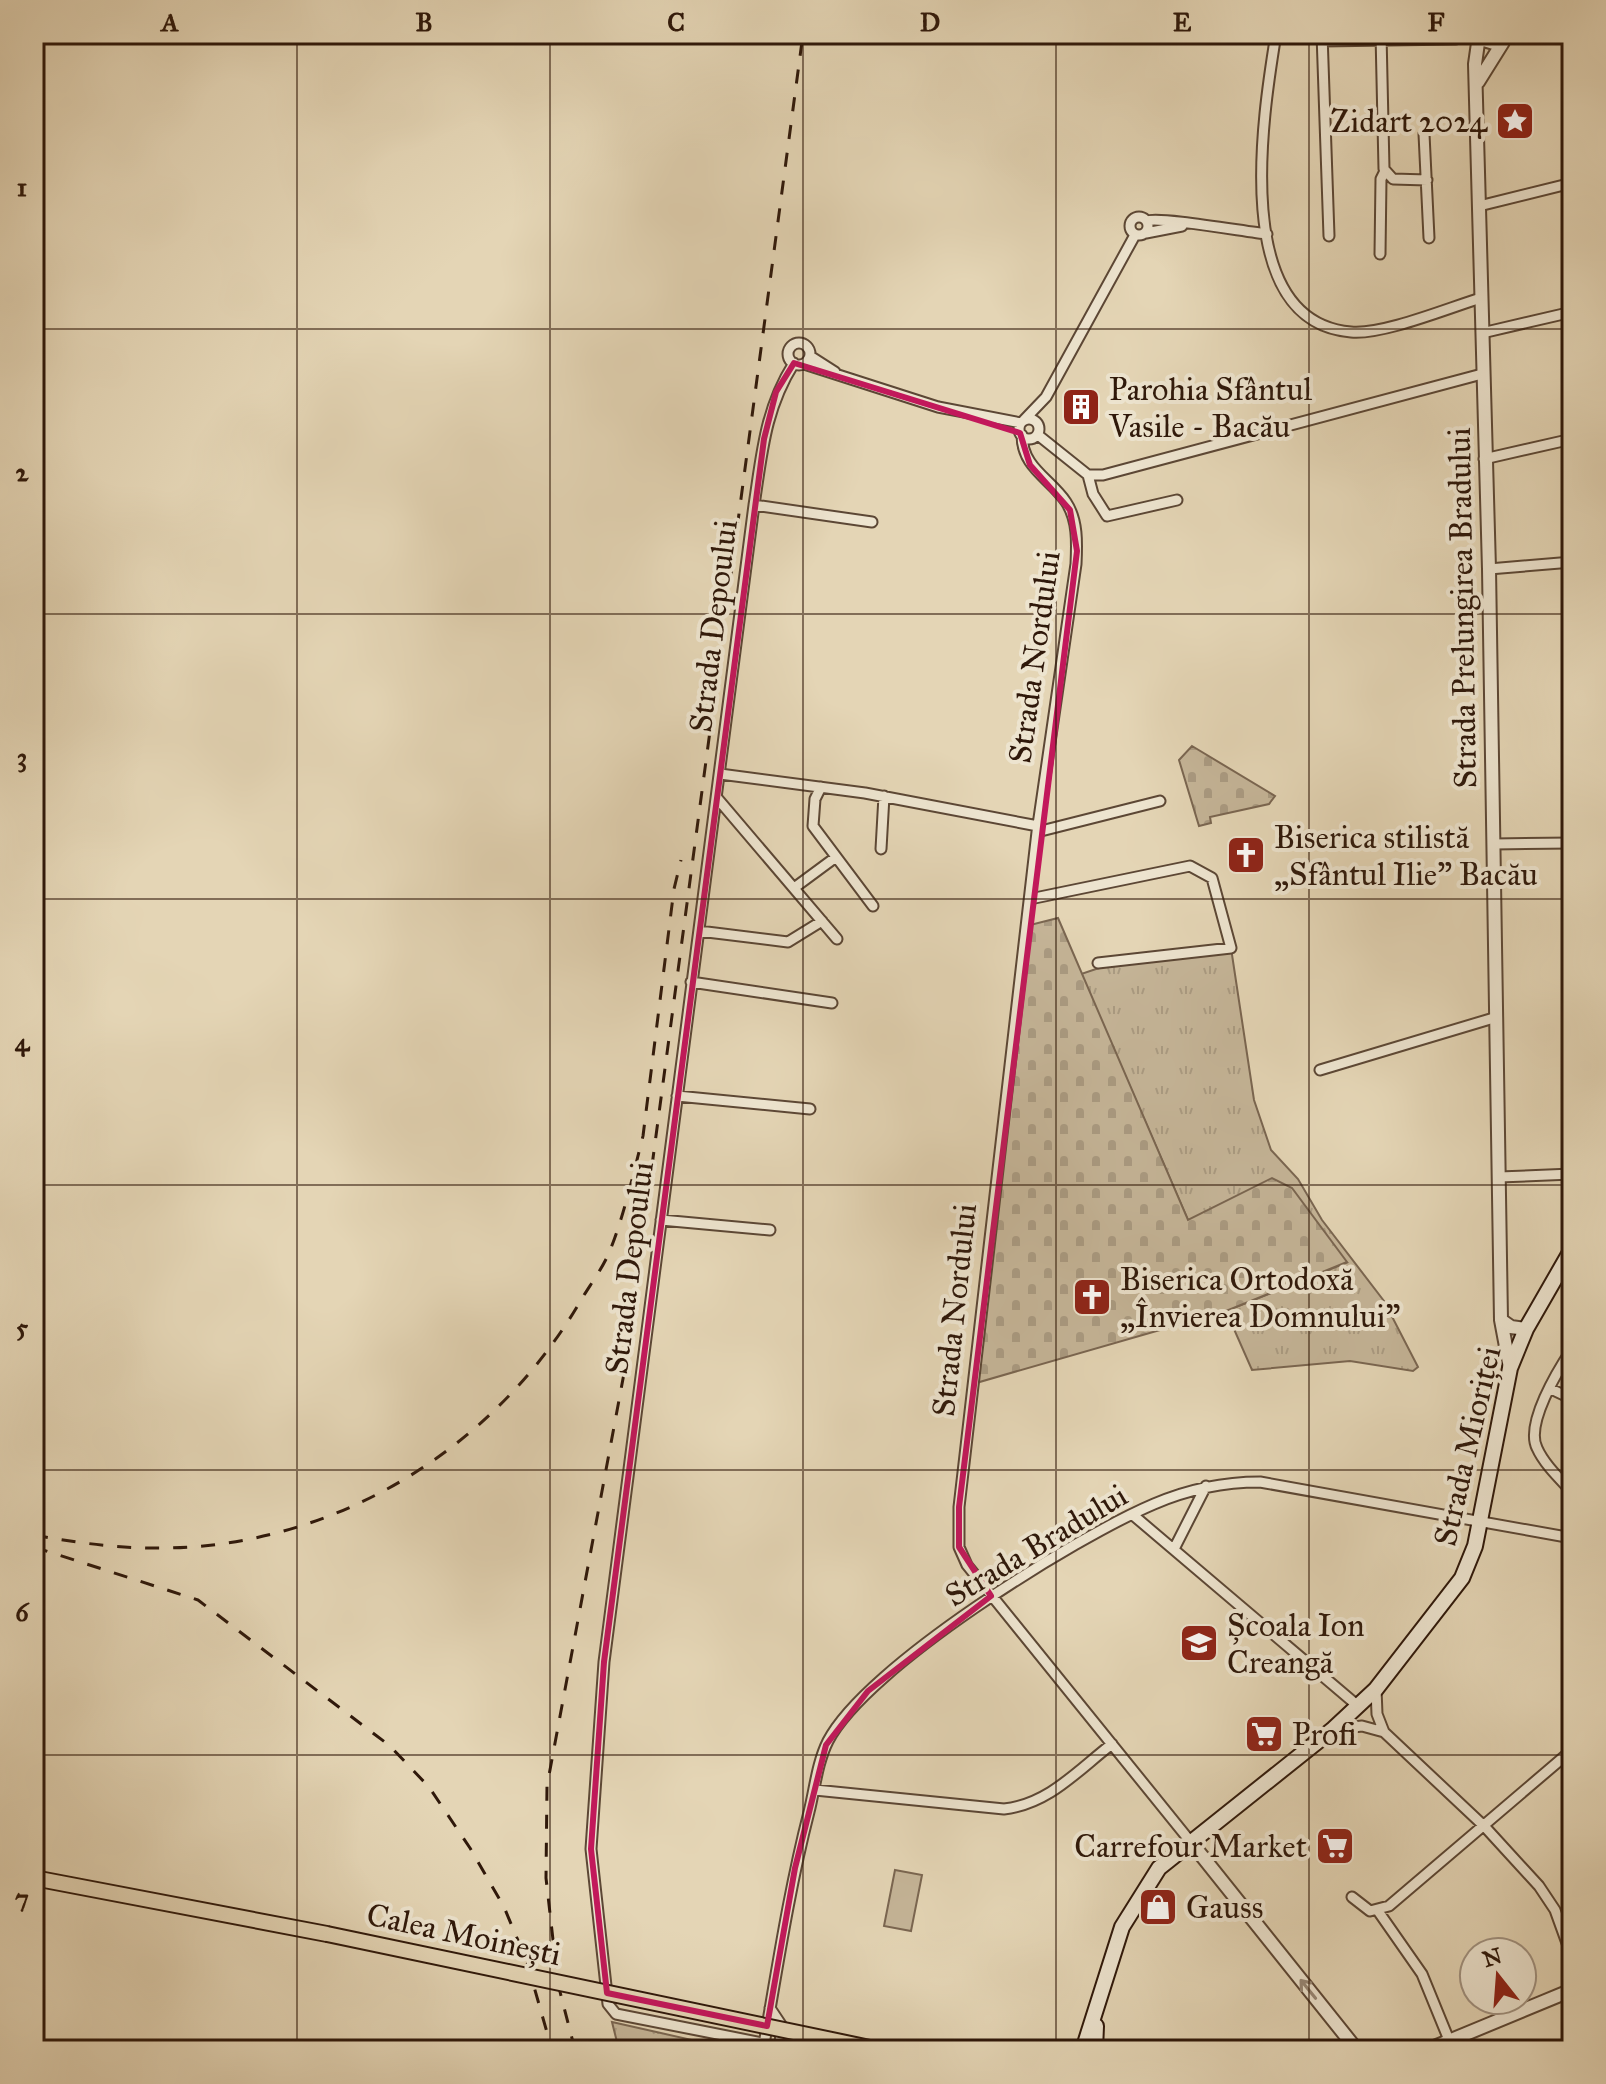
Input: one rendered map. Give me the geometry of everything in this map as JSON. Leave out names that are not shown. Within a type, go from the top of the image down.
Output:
[{"type":"main road","name":"Strada Mioriței","points":[[1083,2050],[1110,1955],[1137,1899],[1159,1868],[1332,1730],[1376,1689],[1462,1578],[1471,1562],[1510,1368],[1526,1329],[1572,1249]]},
{"type":"main road","name":"Calea Moinești","points":[[34,1878],[327,1934],[875,2049]]},
{"type":"main road","name":"Strada Mioriței","points":[[1095,2050],[1097,2002]]},
{"type":"street","points":[[1276,34],[1261,122],[1267,234],[1269,254],[1281,288],[1292,303],[1327,328],[1353,333],[1374,330],[1481,298]]},
{"type":"street","points":[[1329,236],[1322,37],[1478,35],[1490,43],[1508,38]]},
{"type":"street","name":"Strada Prelungirea Bradului","points":[[1478,35],[1476,85],[1489,569],[1501,1320],[1510,1368]]},
{"type":"street","points":[[1380,254],[1381,179],[1385,171],[1381,37]]},
{"type":"street","points":[[1476,85],[1508,38]]},
{"type":"street","points":[[1424,134],[1429,238]]},
{"type":"street","points":[[1385,171],[1393,179],[1427,180]]},
{"type":"street","points":[[1479,206],[1572,183]]},
{"type":"street","points":[[1135,235],[1131,230],[1132,220],[1140,217],[1147,221],[1161,218],[1187,225],[1267,234]]},
{"type":"street","points":[[1146,233],[1147,221]]},
{"type":"street","points":[[1135,235],[1187,225]]},
{"type":"street","points":[[1028,430],[1135,235]]},
{"type":"street","points":[[1482,333],[1572,312]]},
{"type":"street","name":"Strada Depoului","points":[[798,2050],[763,2046],[616,2014],[608,2004],[594,1882],[592,1820],[604,1662],[754,505],[770,412],[782,380],[799,360],[844,378],[1028,430]]},
{"type":"street","name":"Strada Prelungirea Bradului","points":[[1088,475],[1103,475],[1482,374]]},
{"type":"street","points":[[1028,430],[1046,397]]},
{"type":"street","points":[[1028,430],[1088,475],[1093,494],[1107,516],[1177,500]]},
{"type":"street","name":"Strada Nordului","points":[[1028,430],[1028,458],[1034,471],[1066,502],[1076,534],[1076,564],[1038,829],[959,1507],[959,1547],[967,1565],[991,1596],[1357,2050]]},
{"type":"street","points":[[1484,459],[1572,439]]},
{"type":"street","points":[[754,505],[872,522]]},
{"type":"street","points":[[1489,569],[1572,562]]},
{"type":"street","points":[[720,774],[884,796],[1038,829],[1160,801]]},
{"type":"street","points":[[821,787],[815,799],[813,826],[873,906]]},
{"type":"street","points":[[881,849],[884,796]]},
{"type":"street","points":[[717,798],[837,939]]},
{"type":"street","points":[[1494,844],[1572,843]]},
{"type":"street","points":[[794,888],[836,857]]},
{"type":"street","points":[[1030,899],[1190,866],[1212,878],[1231,948],[1098,963]]},
{"type":"street","points":[[699,931],[788,942],[822,921]]},
{"type":"street","points":[[691,982],[832,1003]]},
{"type":"street","points":[[1320,1070],[1497,1017]]},
{"type":"street","points":[[677,1096],[810,1109]]},
{"type":"street","points":[[1499,1177],[1572,1174]]},
{"type":"street","points":[[661,1220],[770,1230]]},
{"type":"street","points":[[1501,1320],[1511,1327],[1526,1329]]},
{"type":"street","points":[[1572,1349],[1538,1413],[1535,1440],[1555,1473],[1572,1492]]},
{"type":"street","points":[[1551,1389],[1572,1399]]},
{"type":"street","name":"Strada Bradului","points":[[763,2046],[793,1878],[826,1745],[846,1713],[868,1691],[991,1596],[1133,1515],[1206,1486],[1260,1482],[1572,1538]]},
{"type":"street","points":[[1174,1549],[1206,1486]]},
{"type":"street","points":[[1133,1515],[1358,1706]]},
{"type":"street","points":[[1376,1689],[1377,1714],[1384,1732],[1485,1827],[1549,1898],[1572,1957]]},
{"type":"street","points":[[1332,1730],[1362,1726],[1384,1732]]},
{"type":"street","points":[[815,1790],[1004,1809],[1021,1807],[1052,1792],[1112,1744]]},
{"type":"street","points":[[1352,1897],[1370,1911],[1378,1911],[1485,1827],[1572,1750]]},
{"type":"street","points":[[1378,1911],[1422,1974],[1449,2040]]},
{"type":"street","points":[[1427,2050],[1572,1990]]},
{"type":"street","points":[[771,2005],[782,2026],[779,2048]]},
{"type":"highlighted area","points":[[794,363],[1020,433],[1030,465],[1070,510],[1077,551],[959,1507],[959,1547],[991,1596],[868,1691],[826,1745],[795,1868],[767,2026],[607,1993],[591,1849],[604,1662],[764,439],[776,392]]},
{"type":"green space","points":[[1192,746],[1275,796],[1269,804],[1210,817],[1211,823],[1199,826],[1179,760]]},
{"type":"green space","points":[[1058,918],[1188,1220],[1272,1178],[1292,1188],[1347,1262],[1226,1311],[976,1383],[1030,925]]},
{"type":"green space","points":[[1231,948],[1254,1100],[1271,1150],[1298,1179],[1322,1220],[1384,1301],[1418,1367],[1413,1371],[1350,1361],[1252,1370],[1226,1311],[1346,1263],[1188,1220],[1081,974],[1099,968],[1098,963]]},
{"type":"green space","points":[[895,1870],[922,1875],[911,1931],[884,1926]]},
{"type":"green space","points":[[612,2022],[692,2040],[694,2050],[619,2050]]},
{"type":"railway","points":[[575,2050],[558,1984],[546,1878],[547,1786],[625,1368],[803,34]]},
{"type":"railway","points":[[34,1535],[100,1545],[167,1548],[230,1543],[292,1529],[351,1507],[406,1478],[458,1442],[504,1400],[546,1353],[581,1300],[606,1259],[619,1225],[643,1136],[674,889],[681,860]]},
{"type":"railway","points":[[34,1547],[198,1600],[390,1746],[429,1787],[470,1848],[504,1907],[527,1962],[552,2050]]},
{"type":"place","name":"Zidart 2024","points":[[1515,121]]},
{"type":"place","name":"Parohia Sfântul Vasile - Bacău","points":[[1081,407]]},
{"type":"place","name":"Biserica stilistă „Sfântul Ilie” Bacău","points":[[1246,855]]},
{"type":"place","name":"Biserica Ortodoxă „Învierea Domnului”","points":[[1092,1297]]},
{"type":"place","name":"Școala Ion Creangă","points":[[1199,1643]]},
{"type":"place","name":"Profi","points":[[1264,1734]]},
{"type":"place","name":"Carrefour Market","points":[[1335,1846]]},
{"type":"place","name":"Gauss","points":[[1158,1907]]}]
